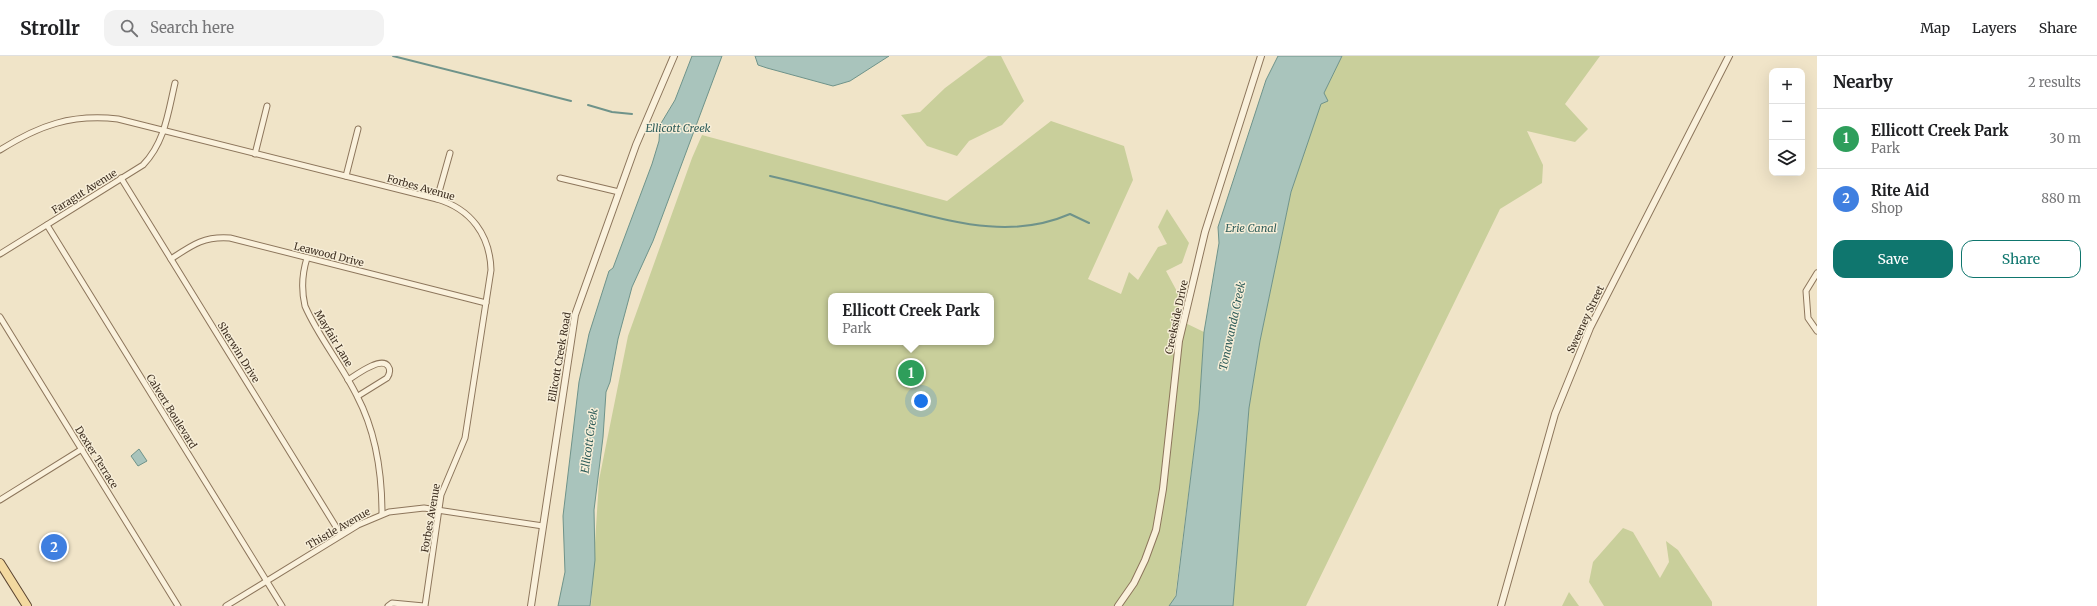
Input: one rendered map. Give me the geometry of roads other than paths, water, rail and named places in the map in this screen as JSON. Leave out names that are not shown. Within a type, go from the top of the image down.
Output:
[{"type":"main road","points":[[0,563],[27,606]]},
{"type":"street","name":"Ellicott Creek Road","points":[[531,606],[575,315],[636,145],[674,56]]},
{"type":"street","name":"Creekside Drive","points":[[1118,606],[1142,566],[1156,530],[1163,489],[1179,341],[1205,232],[1262,56]]},
{"type":"street","name":"Sweeney Street","points":[[1501,606],[1555,414],[1588,333],[1728,56]]},
{"type":"street","name":"Faragut Avenue","points":[[0,254],[143,165],[152,156],[164,131],[175,83]]},
{"type":"street","points":[[255,154],[267,106]]},
{"type":"street","name":"Forbes Avenue","points":[[0,150],[34,130],[79,118],[118,119],[437,200],[462,211],[471,218],[482,234],[490,261],[486,303],[465,438],[458,457],[445,482],[439,510],[425,606],[392,603],[388,606]]},
{"type":"street","points":[[346,176],[358,129]]},
{"type":"street","points":[[437,200],[450,153]]},
{"type":"street","name":"Sherwin Drive","points":[[121,178],[341,535]]},
{"type":"street","points":[[560,178],[619,192]]},
{"type":"street","name":"Calvert Boulevard","points":[[47,225],[282,606]]},
{"type":"street","name":"Leawood Drive","points":[[171,259],[203,240],[220,237],[486,303]]},
{"type":"street","name":"Mayfair Lane","points":[[307,258],[302,282],[302,295],[305,306],[310,317],[358,396],[376,449],[381,481],[382,514]]},
{"type":"street","points":[[1817,272],[1806,291],[1808,318],[1817,331]]},
{"type":"street","name":"Dexter Terrace","points":[[0,317],[178,606]]},
{"type":"street","name":"Mayfair Lane","points":[[348,380],[376,363],[385,364],[388,366],[390,371],[387,378],[358,396]]},
{"type":"street","points":[[0,500],[82,449]]},
{"type":"street","name":"Thistle Avenue","points":[[226,606],[368,519],[382,514],[410,508],[439,510],[543,526]]},
{"type":"water","name":"Ellicott Creek","points":[[692,56],[722,56],[653,241],[632,287],[618,339],[610,382],[606,392],[603,437],[594,510],[595,560],[590,606],[558,606],[565,572],[563,516],[579,382],[589,334],[609,271],[613,268],[652,164],[659,141],[660,125],[675,100]]},
{"type":"water","points":[[755,56],[889,56],[850,81],[833,86],[758,65]]},
{"type":"water","name":"Erie Canal","points":[[1278,56],[1342,56],[1324,93],[1328,101],[1321,104],[1291,192],[1260,341],[1249,408],[1233,606],[1169,606],[1176,596],[1199,410],[1204,332],[1219,243],[1218,227],[1266,80]]},
{"type":"water","points":[[139,449],[147,461],[138,466],[131,456]]},
{"type":"waterway","points":[[393,56],[571,101]]},
{"type":"waterway","points":[[588,105],[612,112],[632,114]]},
{"type":"waterway","points":[[770,176],[955,222],[1001,227],[1024,226],[1047,222],[1070,214],[1089,223]]},
{"type":"place","name":"Ellicott Creek Park","points":[[911,373]]},
{"type":"place","name":"Rite Aid","points":[[54,547]]},
{"type":"water label","name":"Tonawanda Creek","points":[[1232,326]]}]
